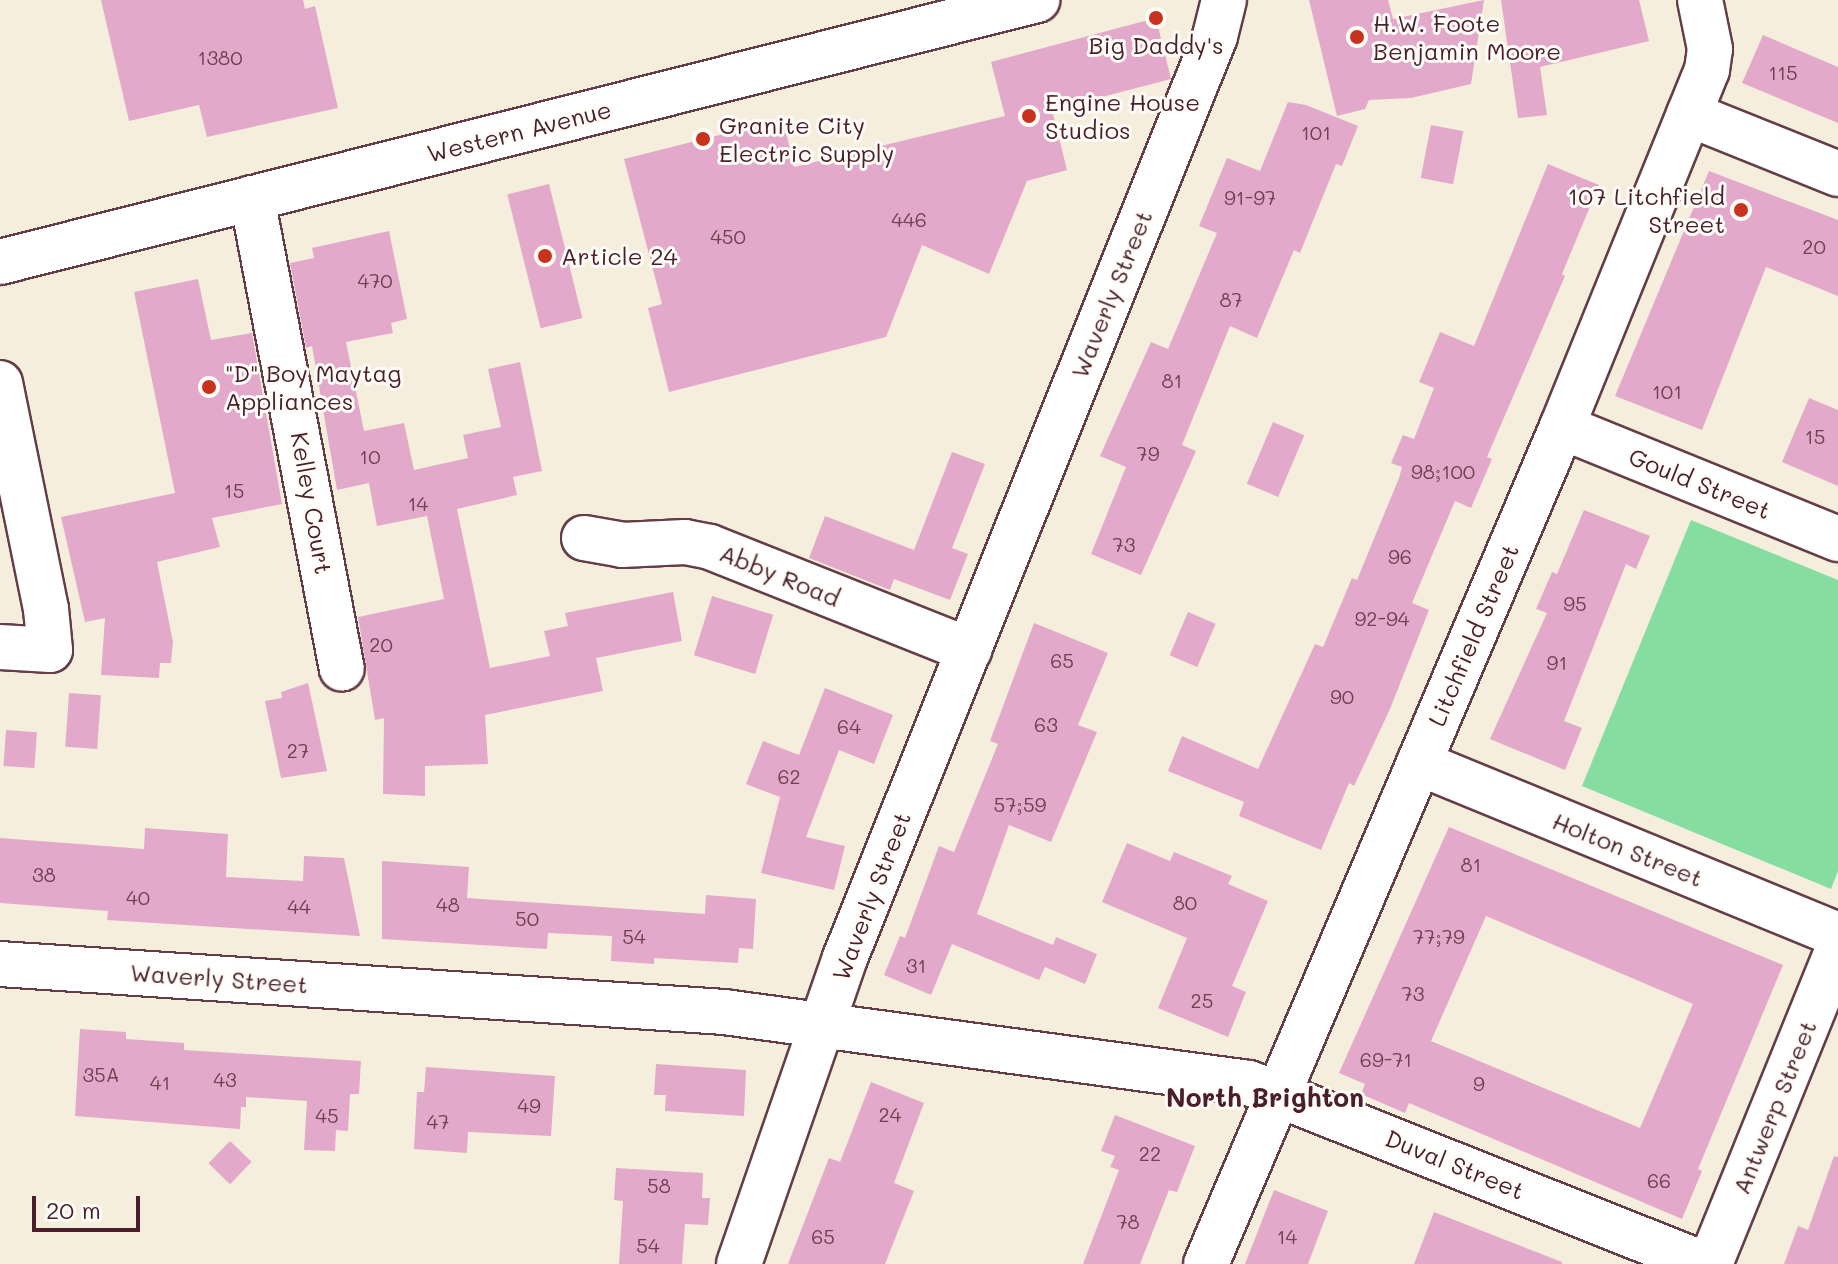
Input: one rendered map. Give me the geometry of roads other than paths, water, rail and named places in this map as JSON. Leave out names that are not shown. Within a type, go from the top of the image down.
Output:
[{"type":"street","name":"Western Avenue","points":[[0,262],[1037,0]]},
{"type":"street","name":"Waverly Street","points":[[0,964],[724,1012],[823,1026],[845,958],[1215,36],[1224,0]]},
{"type":"street","name":"Litchfield Street","points":[[1206,1264],[1562,427],[1689,114],[1709,59],[1700,0]]},
{"type":"street","points":[[1689,114],[1838,174]]},
{"type":"street","name":"Kelley Court","points":[[252,198],[342,668]]},
{"type":"street","points":[[0,383],[46,609],[50,650],[0,647]]},
{"type":"street","name":"Gould Street","points":[[1562,427],[1838,539]]},
{"type":"street","name":"Abby Road","points":[[584,538],[622,545],[685,542],[710,547],[969,650]]},
{"type":"street","name":"Holton Street","points":[[1419,763],[1838,935]]},
{"type":"street","name":"Antwerp Street","points":[[1710,1264],[1838,949]]},
{"type":"street","points":[[739,1264],[823,1026]]},
{"type":"street","name":"Duval Street","points":[[823,1026],[1249,1083],[1703,1264]]},
{"type":"place","name":"Big Daddy's","points":[[1156,18]]},
{"type":"place","name":"H.W. Foote Benjamin Moore","points":[[1357,37]]},
{"type":"place","name":"Engine House Studios","points":[[1029,116]]},
{"type":"place","name":"Granite City Electric Supply","points":[[703,139]]},
{"type":"place","name":"107 Litchfield Street","points":[[1741,210]]},
{"type":"place","name":"Article 24","points":[[545,256]]},
{"type":"place","name":"\"D\" Boy Maytag Appliances","points":[[209,387]]},
{"type":"district","name":"North Brighton","points":[[1265,1098]]}]
